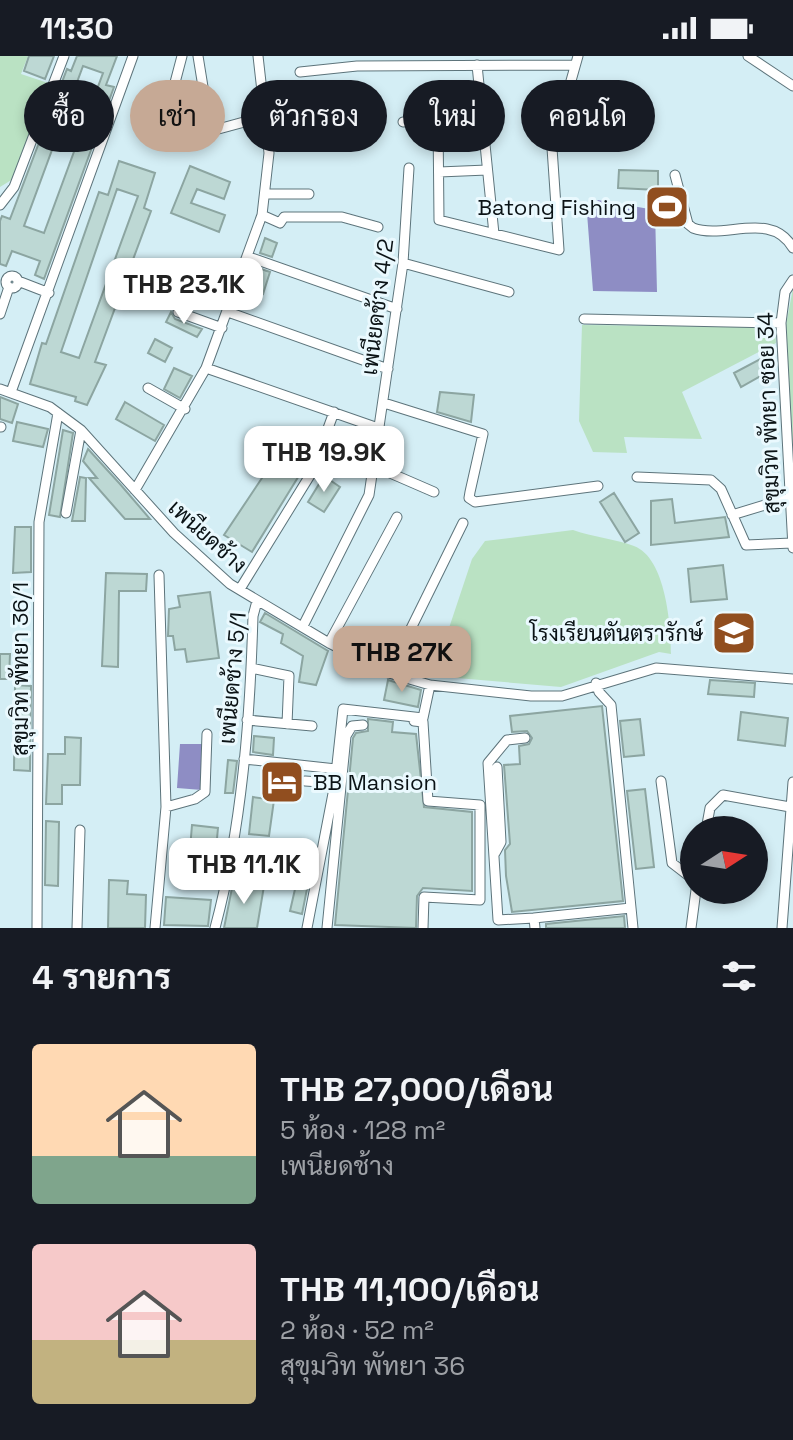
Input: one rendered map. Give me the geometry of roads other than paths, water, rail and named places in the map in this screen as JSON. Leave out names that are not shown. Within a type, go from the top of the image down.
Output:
[{"type":"street","points":[[0,205],[14,187],[64,56]]},
{"type":"street","points":[[11,392],[133,56]]},
{"type":"street","points":[[176,80],[182,56]]},
{"type":"street","points":[[198,56],[202,80]]},
{"type":"street","points":[[258,56],[261,80]]},
{"type":"street","points":[[748,56],[793,86]]},
{"type":"street","points":[[300,72],[357,66],[577,61],[552,148],[559,250],[439,220],[439,152]]},
{"type":"street","points":[[477,65],[494,234]]},
{"type":"street","points":[[135,490],[185,409],[222,328],[262,215],[268,152]]},
{"type":"street","name":"เพนียดช้าง 4/2","points":[[303,626],[369,495],[403,263],[409,168]]},
{"type":"street","points":[[439,172],[487,170]]},
{"type":"street","points":[[675,175],[688,224],[693,228],[768,228],[789,241],[793,248]]},
{"type":"street","points":[[266,194],[309,194]]},
{"type":"street","points":[[262,215],[280,223],[284,217],[342,217],[378,227]]},
{"type":"street","points":[[249,257],[397,309]]},
{"type":"street","points":[[403,263],[509,292]]},
{"type":"street","points":[[0,314],[9,280],[49,293]]},
{"type":"street","name":"สุขุมวิท พัทยา ซอย 34","points":[[793,280],[785,292],[781,323],[788,498],[793,546]]},
{"type":"street","points":[[178,312],[222,328]]},
{"type":"street","points":[[228,312],[388,369]]},
{"type":"street","points":[[584,319],[781,323]]},
{"type":"street","points":[[206,368],[378,428]]},
{"type":"street","points":[[148,388],[185,409]]},
{"type":"street","name":"เพนียดช้าง","points":[[0,389],[58,413],[81,430],[199,558],[240,589],[329,643],[389,673],[430,685],[531,696],[562,696],[596,683],[656,668],[675,667],[793,679]]},
{"type":"street","points":[[384,403],[483,434],[469,498],[475,502],[598,486]]},
{"type":"street","points":[[240,589],[312,472],[334,412]]},
{"type":"street","name":"สุขุมวิท พัทยา 36/1","points":[[37,928],[39,522],[58,413]]},
{"type":"street","points":[[66,513],[81,430]]},
{"type":"street","points":[[374,466],[434,492]]},
{"type":"street","points":[[637,477],[711,480],[721,489],[746,545],[793,546]]},
{"type":"street","points":[[732,515],[788,498]]},
{"type":"street","points":[[329,643],[397,517]]},
{"type":"street","points":[[389,673],[463,523]]},
{"type":"street","points":[[155,928],[166,807],[159,575]]},
{"type":"street","name":"เพนียดช้าง 5/1","points":[[215,928],[230,874],[244,759],[253,616],[257,601]]},
{"type":"street","points":[[251,668],[289,676],[287,724]]},
{"type":"street","points":[[596,683],[599,692],[611,705],[633,928]]},
{"type":"street","points":[[307,928],[335,783],[343,709],[423,718],[430,685]]},
{"type":"street","points":[[247,720],[312,726]]},
{"type":"street","points":[[402,721],[423,722],[428,801],[480,805],[480,900],[424,897],[423,928]]},
{"type":"street","points":[[327,928],[346,736],[352,726],[363,725]]},
{"type":"street","points":[[166,807],[195,799],[205,792],[207,734]]},
{"type":"street","points":[[525,738],[507,740],[488,763],[498,920],[535,923],[631,908]]},
{"type":"street","points":[[244,759],[336,769]]},
{"type":"street","points":[[495,853],[501,842],[497,767]]},
{"type":"street","points":[[305,781],[335,783]]},
{"type":"street","points":[[661,781],[672,863],[680,869]]},
{"type":"street","points":[[782,928],[793,782]]},
{"type":"street","points":[[709,816],[710,808],[723,795],[791,810]]},
{"type":"street","points":[[77,928],[80,830]]},
{"type":"street","points":[[691,928],[694,904]]},
{"type":"water","points":[[598,200],[655,210],[657,292],[593,291],[587,213]]},
{"type":"water","points":[[180,744],[205,744],[202,790],[177,788]]},
{"type":"place","name":"Batong Fishing","points":[[667,207]]},
{"type":"place","name":"โรงเรียนตันตรารักษ์","points":[[734,633]]},
{"type":"place","name":"BB Mansion","points":[[282,782]]}]
